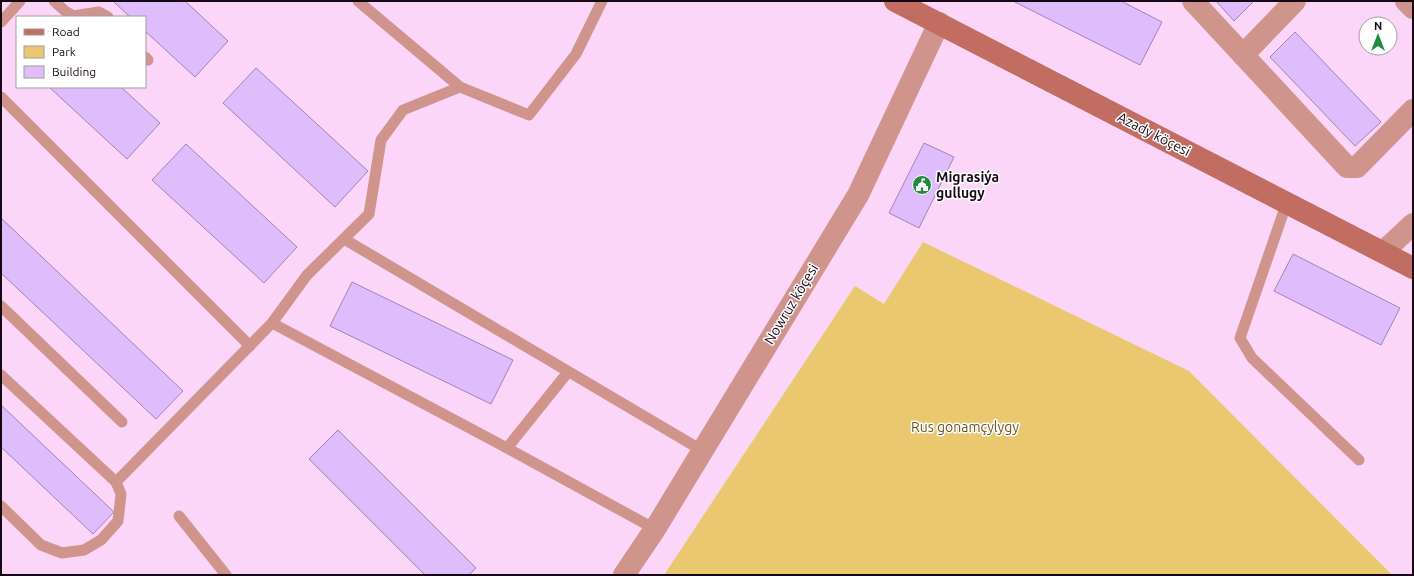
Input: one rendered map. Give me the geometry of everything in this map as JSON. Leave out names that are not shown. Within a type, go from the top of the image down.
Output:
[{"type":"main road","name":"Azady köçesi","points":[[895,1],[1413,268]]},
{"type":"street","points":[[1193,1],[1347,167],[1357,167],[1413,110]]},
{"type":"street","points":[[1243,55],[1295,1]]},
{"type":"street","points":[[1406,1],[1413,8]]},
{"type":"street","name":"Nowruz köçesi","points":[[624,575],[655,529],[858,195],[939,23]]},
{"type":"street","points":[[1383,252],[1413,224]]},
{"type":"lane","points":[[1,22],[20,1]]},
{"type":"lane","points":[[54,1],[64,11],[73,16],[99,12],[106,16]]},
{"type":"lane","points":[[358,1],[460,87],[530,115],[576,54],[602,1]]},
{"type":"lane","points":[[116,482],[272,323],[306,275],[369,214],[381,140],[403,110],[460,87]]},
{"type":"lane","points":[[1,97],[250,346]]},
{"type":"lane","points":[[1287,202],[1240,338],[1252,358],[1358,460]]},
{"type":"lane","points":[[344,239],[702,451]]},
{"type":"lane","points":[[1,306],[122,422]]},
{"type":"lane","points":[[272,323],[507,448],[655,529]]},
{"type":"lane","points":[[507,448],[568,372]]},
{"type":"lane","points":[[1,375],[116,482],[121,494],[118,521],[100,540],[84,550],[62,553],[41,545],[1,506]]},
{"type":"lane","points":[[179,516],[226,575]]},
{"type":"green space","name":"Rus gonamçylygy","points":[[923,242],[1189,371],[1392,575],[664,575],[855,286],[884,304]]},
{"type":"building","points":[[113,1],[185,1],[228,41],[195,77],[146,32],[146,16],[129,16]]},
{"type":"building","points":[[1013,1],[1121,1],[1162,22],[1140,65]]},
{"type":"building","points":[[1216,1],[1254,1],[1234,21]]},
{"type":"building","points":[[1295,32],[1381,122],[1355,146],[1270,57]]},
{"type":"building","points":[[256,68],[368,171],[335,207],[223,103]]},
{"type":"building","points":[[50,88],[122,88],[160,123],[127,159]]},
{"type":"building","name":"Migrasiýa gullugy","points":[[924,143],[954,157],[919,228],[889,213]]},
{"type":"building","points":[[186,144],[297,247],[264,283],[152,180]]},
{"type":"building","points":[[1,218],[183,391],[156,419],[1,273]]},
{"type":"building","points":[[1293,254],[1400,308],[1381,345],[1274,291]]},
{"type":"building","points":[[352,282],[513,360],[491,404],[330,326]]},
{"type":"building","points":[[1,405],[114,512],[93,534],[1,447]]},
{"type":"building","points":[[338,430],[476,568],[469,575],[425,575],[309,459]]},
{"type":"place","name":"Migrasiýa gullugy","points":[[922,185]]}]
